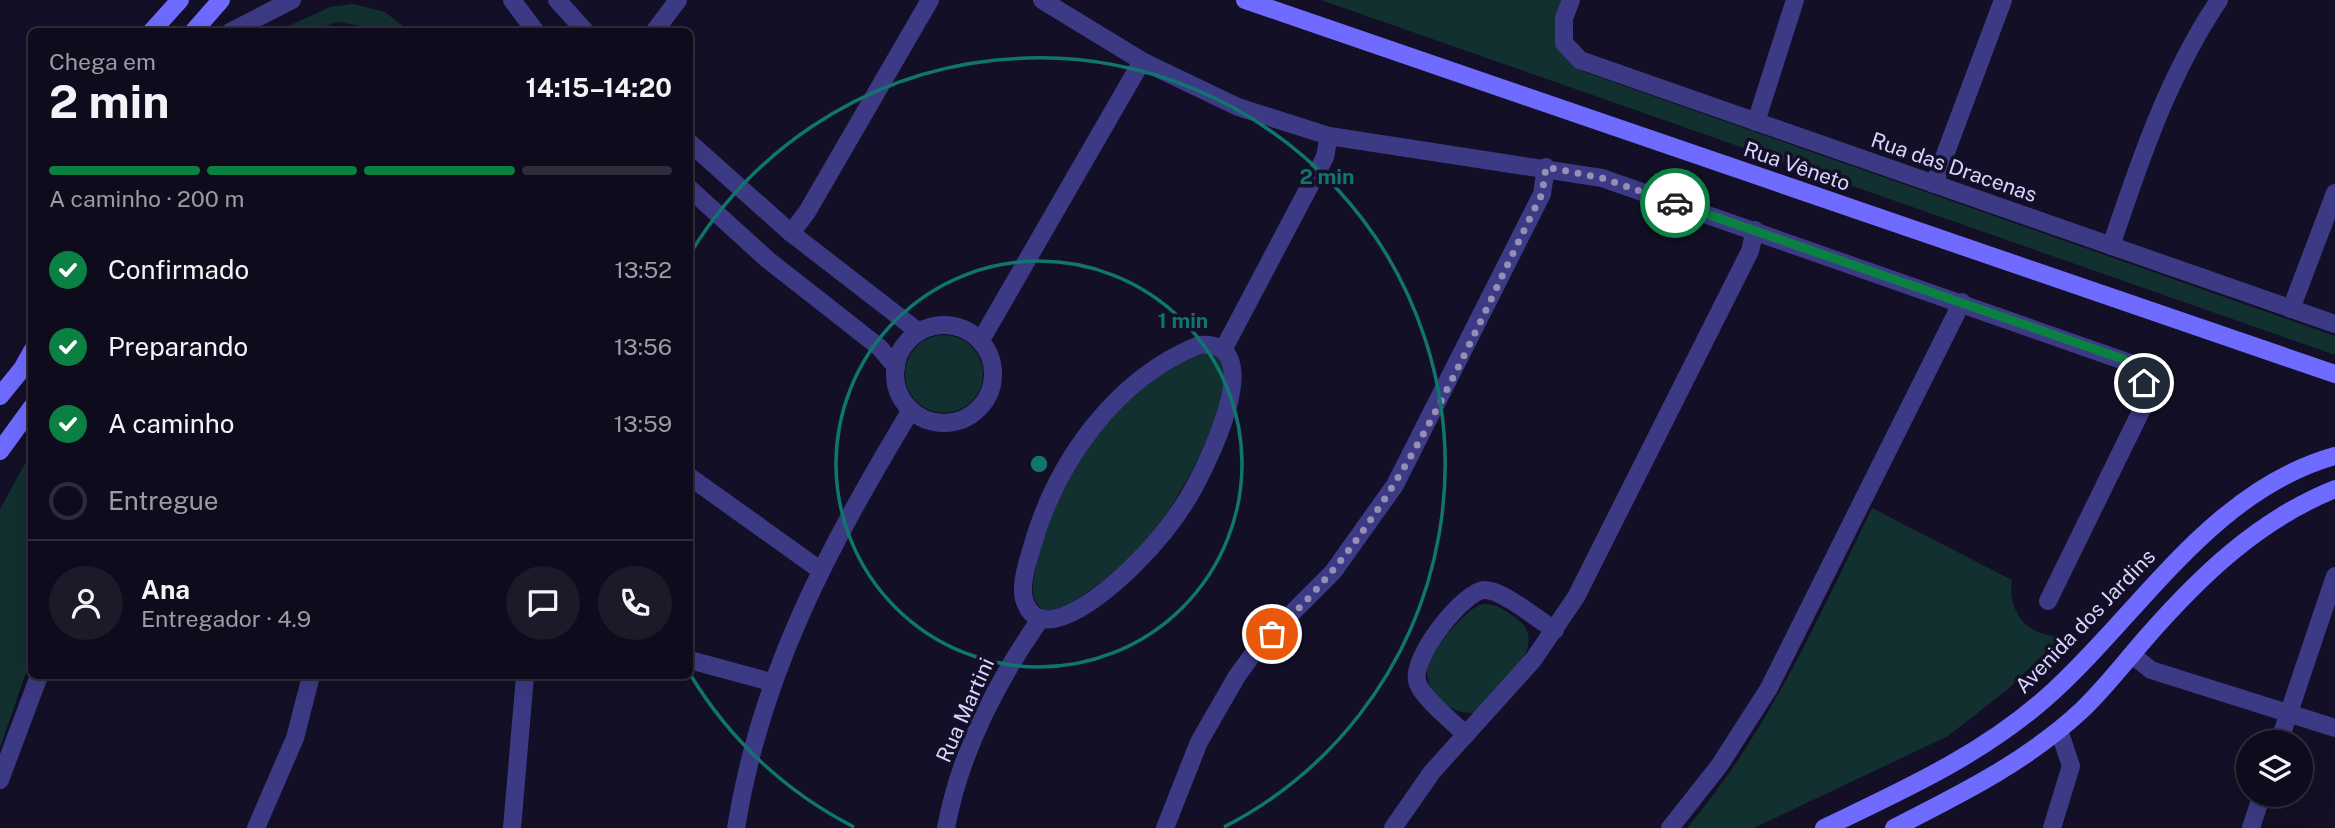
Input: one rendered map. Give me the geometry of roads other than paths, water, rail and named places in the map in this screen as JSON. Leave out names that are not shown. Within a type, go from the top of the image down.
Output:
[{"type":"street","points":[[155,28],[180,0]]},
{"type":"street","points":[[196,28],[221,0]]},
{"type":"street","points":[[238,28],[292,0]]},
{"type":"street","points":[[512,0],[533,28]]},
{"type":"street","points":[[557,0],[582,28]]},
{"type":"street","points":[[656,28],[678,0]]},
{"type":"street","points":[[791,233],[807,212],[930,0]]},
{"type":"street","points":[[1042,0],[1142,61],[1238,107],[1329,136],[1546,167],[1602,178],[2123,359],[2136,368],[2144,383],[2146,398],[2048,601]]},
{"type":"street","name":"Rua Vêneto","points":[[1245,0],[2335,374]]},
{"type":"street","name":"Rua das Dracenas","points":[[1571,0],[1564,18],[1564,43],[1580,60],[2335,324]]},
{"type":"street","points":[[1756,122],[1796,0]]},
{"type":"street","points":[[1934,184],[2003,0]]},
{"type":"street","points":[[2110,246],[2152,127],[2197,32],[2219,0]]},
{"type":"street","points":[[981,340],[1142,61]]},
{"type":"street","points":[[1223,350],[1325,157],[1329,136]]},
{"type":"street","points":[[693,146],[791,233],[919,332]]},
{"type":"street","points":[[1165,828],[1199,742],[1237,676],[1259,646],[1333,572],[1395,485],[1542,194],[1546,167]]},
{"type":"street","points":[[693,192],[777,267],[879,347],[895,367]]},
{"type":"street","points":[[2291,309],[2335,194]]},
{"type":"street","points":[[1393,828],[1415,793],[1510,689],[1555,630],[1594,562],[1749,251],[1755,230]]},
{"type":"street","points":[[1670,828],[1719,766],[1769,688],[1962,302]]},
{"type":"street","points":[[946,324],[959,326],[981,340],[993,364],[993,378],[982,405],[970,416],[947,422],[925,419],[911,410],[901,398],[895,367],[900,352],[919,332],[946,324]]},
{"type":"street","points":[[1208,344],[1223,350],[1234,369],[1228,403],[1211,453],[1180,510],[1136,564],[1093,600],[1060,619],[1041,618],[1032,612],[1024,599],[1029,556],[1048,500],[1076,449],[1109,409],[1158,368],[1199,345],[1208,344]]},
{"type":"street","points":[[0,396],[28,358]]},
{"type":"street","points":[[736,828],[748,762],[771,682],[820,570],[911,410]]},
{"type":"street","points":[[0,451],[28,412]]},
{"type":"street","name":"Avenida dos Jardins","points":[[1824,828],[1935,774],[2022,718],[2072,673],[2193,544],[2257,494],[2335,456]]},
{"type":"street","points":[[693,479],[820,570]]},
{"type":"street","points":[[1894,828],[2003,771],[2059,730],[2097,695],[2217,564],[2285,513],[2335,489]]},
{"type":"street","points":[[2193,544],[2217,564]]},
{"type":"street","points":[[2283,730],[2335,576]]},
{"type":"street","points":[[1466,735],[1418,686],[1416,671],[1421,653],[1468,595],[1481,590],[1494,592],[1555,630]]},
{"type":"street","name":"Rua Martini","points":[[946,828],[960,775],[982,718],[1009,666],[1041,618]]},
{"type":"street","points":[[2132,655],[2151,670],[2335,728]]},
{"type":"street","points":[[693,661],[771,682]]},
{"type":"street","points":[[0,780],[38,679]]},
{"type":"street","points":[[256,828],[287,760],[310,679]]},
{"type":"street","points":[[512,828],[525,679]]},
{"type":"street","points":[[2052,828],[2071,766],[2059,730]]},
{"type":"street","points":[[2251,828],[2258,807]]}]
